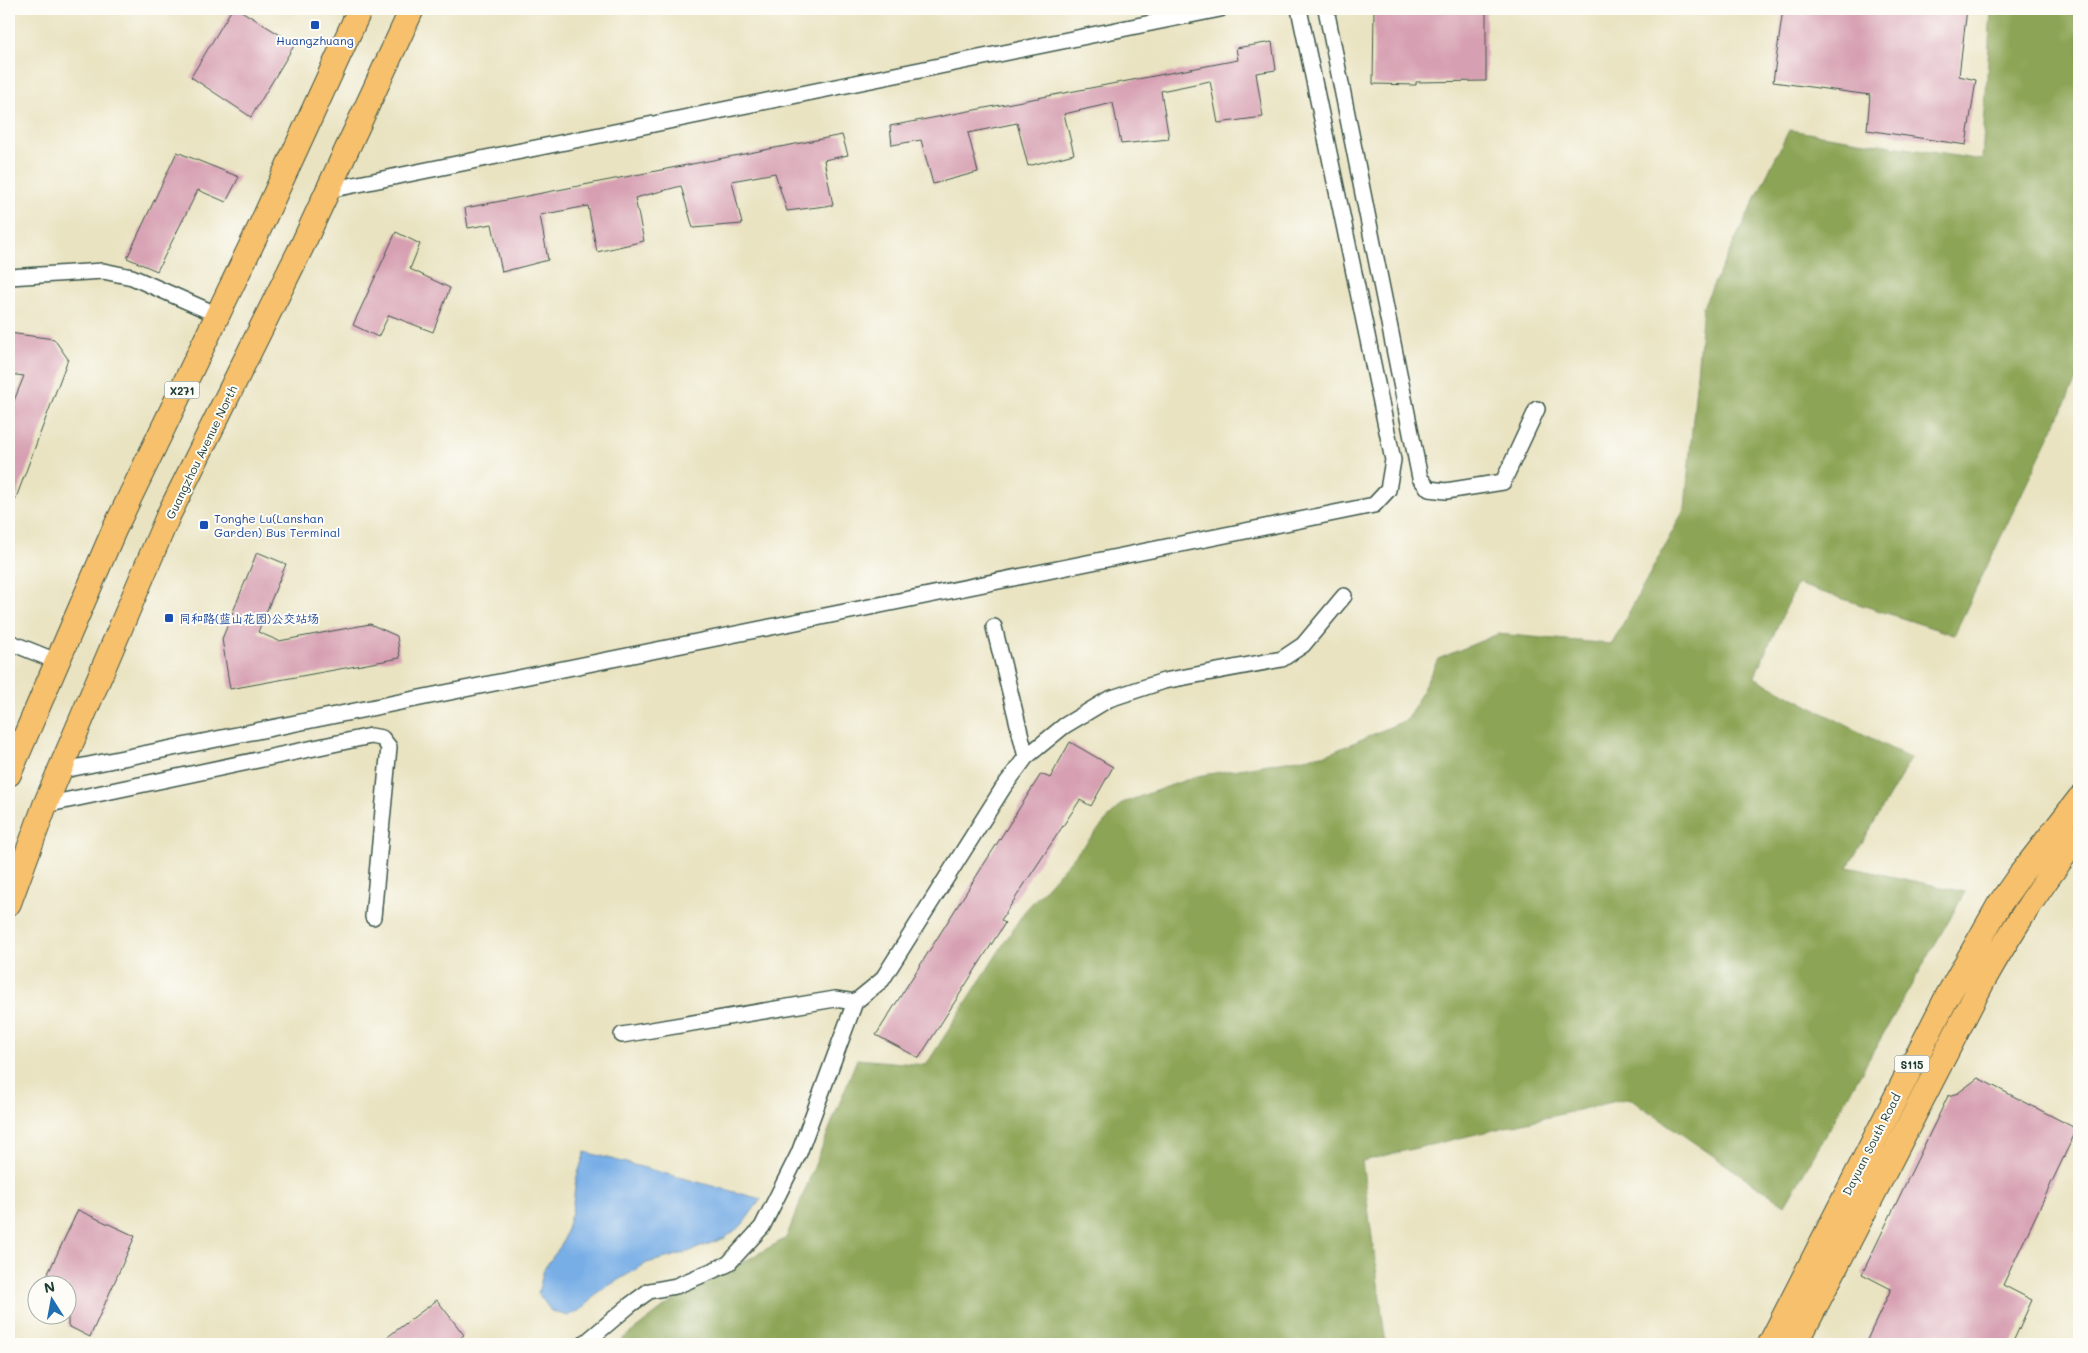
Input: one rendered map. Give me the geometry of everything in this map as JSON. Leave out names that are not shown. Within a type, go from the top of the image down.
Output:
[{"type":"main road","name":"X271","points":[[9,774],[114,530],[218,315],[360,9]]},
{"type":"main road","name":"Guangzhou Avenue North","points":[[9,903],[45,804],[168,516],[329,190],[412,9]]},
{"type":"main road","name":"Dayuan South Road","points":[[1770,1344],[1943,1005],[1978,941],[2020,875],[2079,799]]},
{"type":"main road","name":"Dayuan South Road","points":[[1796,1344],[1982,983],[2036,892],[2079,836]]},
{"type":"street","points":[[329,190],[1220,9]]},
{"type":"street","points":[[60,771],[1374,505],[1388,490],[1393,460],[1299,9]]},
{"type":"street","points":[[1326,9],[1420,478],[1429,489],[1446,491],[1503,482],[1537,409]]},
{"type":"street","points":[[9,277],[103,271],[132,277],[218,315]]},
{"type":"street","points":[[584,1344],[630,1304],[649,1291],[676,1286],[728,1264],[762,1227],[798,1153],[854,1002],[882,980],[1003,788],[1026,757],[1064,726],[1109,699],[1164,681],[1282,659],[1303,645],[1344,596]]},
{"type":"street","points":[[994,627],[1026,757]]},
{"type":"street","points":[[9,642],[56,661]]},
{"type":"street","points":[[45,804],[371,736],[382,738],[388,746],[373,916]]},
{"type":"street","points":[[622,1035],[835,999],[854,1002]]},
{"type":"green space","points":[[1991,9],[2079,9],[2079,374],[1954,635],[1797,584],[1754,677],[1911,759],[1848,867],[1965,892],[1785,1205],[1629,1098],[1362,1161],[1386,1344],[616,1344],[667,1305],[786,1238],[857,1059],[926,1065],[1024,912],[1122,803],[1197,776],[1328,754],[1408,719],[1438,659],[1498,634],[1612,644],[1685,508],[1703,306],[1789,130],[1982,160]]},
{"type":"water","points":[[585,1152],[761,1199],[742,1225],[725,1238],[685,1253],[647,1263],[598,1292],[582,1309],[568,1316],[551,1311],[538,1293],[544,1269],[562,1244],[572,1212],[576,1179]]},
{"type":"building","points":[[232,9],[238,9],[295,44],[251,117],[191,77]]},
{"type":"building","points":[[1374,9],[1486,9],[1486,81],[1416,82],[1416,85],[1373,84]]},
{"type":"building","points":[[1783,9],[1967,9],[1959,76],[1976,80],[1966,145],[1867,130],[1870,95],[1773,82]]},
{"type":"building","points":[[1272,42],[1276,70],[1256,73],[1263,117],[1218,123],[1210,81],[1161,91],[1169,139],[1121,144],[1113,103],[1064,114],[1074,154],[1028,166],[1017,123],[968,133],[978,172],[933,184],[921,140],[892,145],[890,126],[1238,60],[1236,48]]},
{"type":"building","points":[[842,135],[848,155],[824,160],[833,205],[787,211],[775,173],[732,181],[742,224],[693,228],[681,186],[635,198],[644,241],[597,252],[588,206],[540,215],[548,260],[502,272],[492,224],[468,228],[465,208]]},
{"type":"building","points":[[177,152],[239,177],[226,202],[198,190],[157,271],[127,258]]},
{"type":"building","points":[[396,232],[420,244],[410,269],[450,288],[433,332],[389,315],[378,337],[353,325]]},
{"type":"building","points":[[9,333],[54,339],[68,359],[10,514],[9,413],[24,376],[9,374]]},
{"type":"building","points":[[257,552],[286,564],[258,632],[279,641],[370,624],[397,636],[400,658],[230,689],[222,639]]},
{"type":"building","points":[[1070,742],[1113,767],[1091,806],[1080,800],[1001,920],[1005,923],[919,1058],[876,1035],[1041,774],[1050,778]]},
{"type":"building","points":[[1978,1078],[2077,1129],[2003,1285],[2032,1300],[2012,1344],[1865,1344],[1891,1289],[1862,1274],[1948,1096],[1958,1093]]},
{"type":"building","points":[[78,1210],[135,1236],[90,1337],[68,1326],[78,1326],[78,1276],[47,1276]]},
{"type":"building","points":[[437,1300],[464,1335],[453,1344],[378,1344]]},
{"type":"place","name":"Huangzhuang","points":[[315,25]]},
{"type":"place","name":"Tonghe Lu(Lanshan Garden) Bus Terminal","points":[[204,525]]},
{"type":"place","name":"同和路(蓝山花园)公交站场","points":[[169,618]]}]
